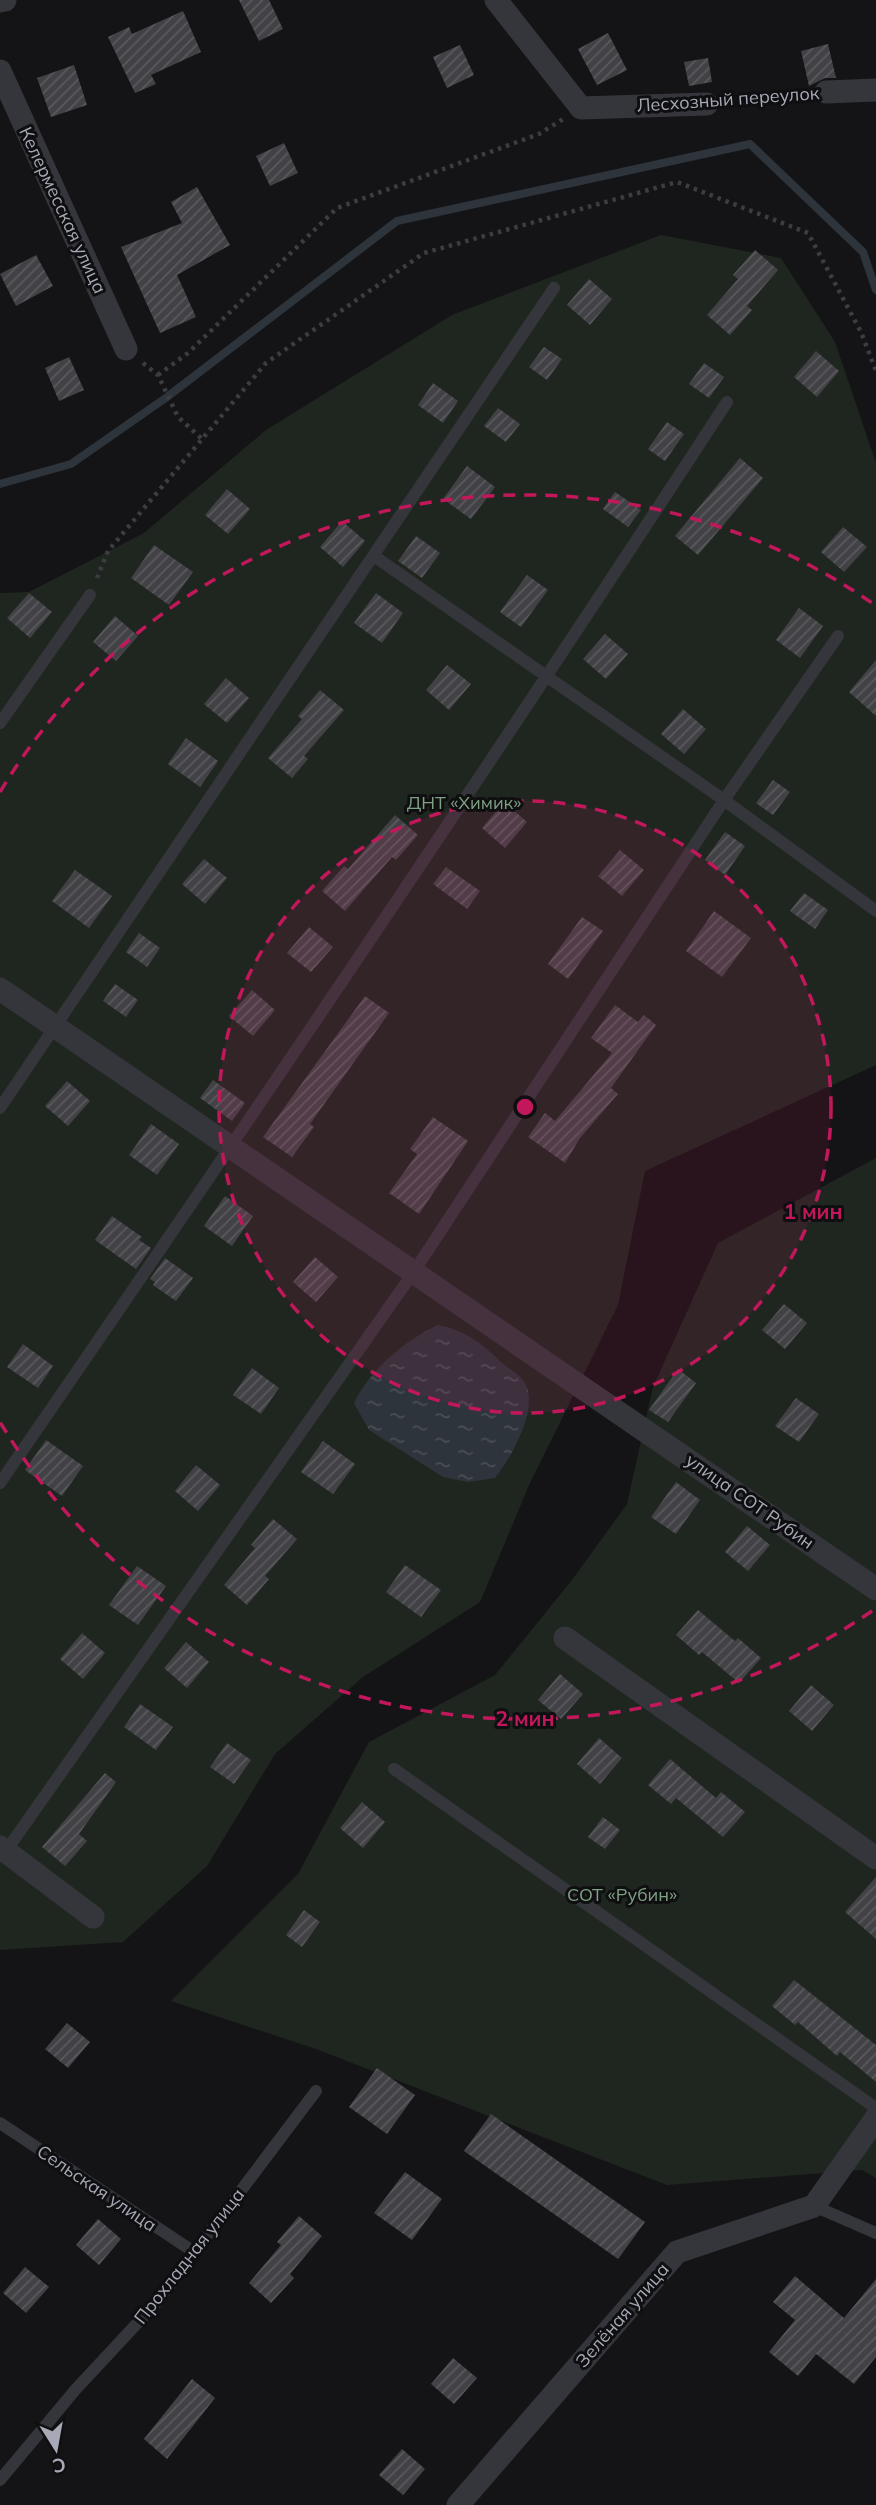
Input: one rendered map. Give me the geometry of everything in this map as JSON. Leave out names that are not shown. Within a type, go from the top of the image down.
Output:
[{"type":"street","points":[[496,0],[580,108]]},
{"type":"street","name":"Келермесская улица","points":[[0,71],[127,349]]},
{"type":"street","name":"Лесхозный переулок","points":[[826,92],[876,90]]},
{"type":"street","name":"Лесхозный переулок","points":[[580,108],[708,104]]},
{"type":"street","name":"улица СОТ Рубин","points":[[0,989],[876,1589]]},
{"type":"street","points":[[565,1638],[876,1858]]},
{"type":"street","points":[[3,1849],[93,1917]]},
{"type":"street","points":[[814,2206],[876,2118]]},
{"type":"street","name":"Зелёная улица","points":[[458,2505],[677,2252],[814,2206]]},
{"type":"lane","points":[[0,1108],[554,288]]},
{"type":"lane","points":[[0,1483],[232,1146],[548,677],[727,402]]},
{"type":"lane","points":[[374,556],[724,800],[876,911]]},
{"type":"lane","points":[[0,723],[90,595]]},
{"type":"lane","points":[[3,1849],[414,1273],[724,800],[838,636]]},
{"type":"lane","points":[[394,1769],[876,2108]]},
{"type":"lane","name":"Прохладная улица","points":[[0,2480],[76,2389],[157,2302],[316,2091]]},
{"type":"lane","name":"Сельская улица","points":[[0,2123],[194,2252]]},
{"type":"lane","points":[[814,2206],[876,2233]]},
{"type":"path","name":"Лесхозный переулок","points":[[708,104],[826,92]]},
{"type":"path","points":[[202,439],[178,417],[158,375],[188,353],[337,208],[539,134],[580,108]]},
{"type":"path","points":[[90,595],[108,551],[266,363],[424,253],[677,182],[808,233],[861,332],[876,371]]},
{"type":"green space","name":"ДНТ «Химик»","points":[[661,235],[781,258],[835,342],[876,463],[876,1065],[645,1171],[618,1305],[530,1483],[480,1602],[363,1677],[275,1754],[207,1866],[123,1942],[0,1950],[0,593],[29,592],[144,533],[266,430],[452,315]]},
{"type":"green space","name":"СОТ «Рубин»","points":[[876,1158],[876,2178],[862,2170],[667,2185],[316,2049],[171,2001],[298,1874],[369,1742],[495,1675],[572,1580],[627,1504],[653,1387],[718,1243]]},
{"type":"water","points":[[438,1325],[465,1334],[480,1344],[521,1377],[528,1390],[529,1403],[522,1430],[509,1458],[495,1478],[468,1482],[443,1477],[369,1430],[354,1403],[370,1379],[390,1357],[413,1339]]},
{"type":"building","points":[[239,0],[269,0],[283,29],[259,41]]},
{"type":"building","points":[[183,11],[201,52],[151,75],[156,84],[135,93],[108,37],[129,27],[132,34]]},
{"type":"building","points":[[608,33],[627,70],[597,85],[578,49]]},
{"type":"building","points":[[828,44],[836,78],[825,78],[809,86],[801,51]]},
{"type":"building","points":[[460,45],[474,75],[447,88],[433,57]]},
{"type":"building","points":[[708,58],[712,82],[689,86],[684,62]]},
{"type":"building","points":[[74,65],[87,105],[51,117],[37,78]]},
{"type":"building","points":[[284,143],[298,173],[270,186],[256,156]]},
{"type":"building","points":[[197,187],[230,245],[177,275],[196,317],[160,333],[121,247],[182,223],[171,202]]},
{"type":"building","points":[[755,250],[778,270],[747,306],[752,310],[730,335],[707,315],[738,279],[733,275]]},
{"type":"building","points":[[36,255],[53,286],[16,306],[0,274]]},
{"type":"building","points":[[589,279],[612,299],[590,325],[567,305]]},
{"type":"building","points":[[544,347],[562,359],[547,380],[529,367]]},
{"type":"building","points":[[816,351],[839,371],[817,397],[794,377]]},
{"type":"building","points":[[69,357],[84,390],[59,401],[45,368]]},
{"type":"building","points":[[704,363],[724,377],[709,398],[689,384]]},
{"type":"building","points":[[433,383],[458,401],[443,423],[418,405]]},
{"type":"building","points":[[498,408],[520,424],[506,442],[484,426]]},
{"type":"building","points":[[667,422],[684,434],[665,461],[648,449]]},
{"type":"building","points":[[740,458],[763,478],[698,555],[675,536]]},
{"type":"building","points":[[467,466],[495,487],[471,519],[443,499]]},
{"type":"building","points":[[227,489],[250,509],[228,534],[205,515]]},
{"type":"building","points":[[615,492],[641,510],[628,527],[603,509]]},
{"type":"building","points":[[342,521],[365,541],[343,567],[320,547]]},
{"type":"building","points":[[843,527],[867,547],[844,572],[821,552]]},
{"type":"building","points":[[416,536],[440,553],[422,578],[398,561]]},
{"type":"building","points":[[154,545],[193,572],[169,605],[131,578]]},
{"type":"building","points":[[527,575],[548,590],[521,627],[500,612]]},
{"type":"building","points":[[29,593],[52,612],[30,638],[7,618]]},
{"type":"building","points":[[376,593],[403,613],[382,643],[354,623]]},
{"type":"building","points":[[799,608],[823,626],[800,658],[776,640]]},
{"type":"building","points":[[115,616],[138,636],[116,661],[93,642]]},
{"type":"building","points":[[605,634],[628,654],[606,679],[583,659]]},
{"type":"building","points":[[876,660],[876,716],[849,692]]},
{"type":"building","points":[[447,665],[471,684],[449,710],[426,690]]},
{"type":"building","points":[[226,678],[249,698],[227,723],[204,704]]},
{"type":"building","points":[[320,690],[344,710],[304,756],[308,759],[292,778],[268,758],[302,719],[298,716]]},
{"type":"building","points":[[683,709],[706,729],[684,754],[661,734]]},
{"type":"building","points":[[186,738],[218,761],[200,787],[168,764]]},
{"type":"building","points":[[773,780],[790,792],[773,815],[756,803]]},
{"type":"building","points":[[504,802],[527,822],[505,848],[482,828]]},
{"type":"building","points":[[395,815],[418,835],[396,860],[392,857],[345,911],[322,891],[344,866],[348,869]]},
{"type":"building","points":[[725,832],[745,846],[725,875],[705,860]]},
{"type":"building","points":[[620,850],[644,870],[622,896],[598,876]]},
{"type":"building","points":[[204,859],[227,878],[205,904],[182,884]]},
{"type":"building","points":[[446,867],[480,891],[467,909],[433,884]]},
{"type":"building","points":[[75,870],[112,896],[89,928],[52,901]]},
{"type":"building","points":[[804,893],[828,910],[815,929],[790,911]]},
{"type":"building","points":[[714,911],[751,938],[722,977],[686,951]]},
{"type":"building","points":[[582,917],[603,931],[568,979],[548,964]]},
{"type":"building","points":[[309,927],[333,947],[311,972],[287,953]]},
{"type":"building","points":[[139,933],[160,948],[147,967],[126,952]]},
{"type":"building","points":[[115,984],[138,1000],[126,1017],[103,1001]]},
{"type":"building","points":[[252,990],[275,1010],[253,1036],[229,1016]]},
{"type":"building","points":[[365,996],[389,1013],[310,1124],[314,1127],[292,1157],[263,1137]]},
{"type":"building","points":[[615,1005],[638,1022],[644,1015],[656,1025],[611,1088],[618,1094],[580,1138],[565,1163],[528,1137],[545,1113],[555,1121],[612,1053],[591,1038]]},
{"type":"building","points":[[213,1080],[245,1103],[232,1121],[200,1098]]},
{"type":"building","points":[[67,1081],[90,1101],[68,1126],[45,1106]]},
{"type":"building","points":[[433,1117],[468,1141],[419,1214],[389,1193],[417,1154],[410,1149]]},
{"type":"building","points":[[151,1124],[179,1144],[157,1175],[129,1155]]},
{"type":"building","points":[[225,1196],[253,1216],[232,1246],[204,1226]]},
{"type":"building","points":[[112,1216],[142,1237],[139,1240],[151,1248],[136,1269],[95,1240]]},
{"type":"building","points":[[315,1257],[338,1277],[316,1302],[293,1282]]},
{"type":"building","points":[[165,1258],[193,1278],[176,1301],[153,1285],[155,1282],[150,1279]]},
{"type":"building","points":[[784,1304],[807,1323],[785,1349],[762,1330]]},
{"type":"building","points":[[23,1344],[53,1366],[38,1388],[7,1367]]},
{"type":"building","points":[[252,1368],[279,1388],[261,1414],[233,1395]]},
{"type":"building","points":[[678,1369],[696,1383],[668,1422],[649,1410]]},
{"type":"building","points":[[796,1398],[819,1414],[799,1442],[775,1426]]},
{"type":"building","points":[[46,1440],[83,1466],[62,1496],[25,1470]]},
{"type":"building","points":[[323,1441],[355,1464],[333,1494],[301,1472]]},
{"type":"building","points":[[196,1465],[220,1485],[198,1511],[175,1491]]},
{"type":"building","points":[[676,1482],[700,1500],[676,1534],[651,1517]]},
{"type":"building","points":[[273,1519],[297,1539],[265,1576],[269,1579],[247,1605],[224,1585],[255,1548],[251,1545]]},
{"type":"building","points":[[747,1526],[770,1545],[748,1571],[725,1552]]},
{"type":"building","points":[[405,1565],[441,1590],[421,1617],[386,1592]]},
{"type":"building","points":[[137,1566],[166,1586],[138,1625],[109,1605]]},
{"type":"building","points":[[698,1610],[735,1641],[738,1638],[761,1658],[739,1683],[702,1652],[699,1655],[676,1635]]},
{"type":"building","points":[[82,1633],[105,1653],[83,1679],[60,1659]]},
{"type":"building","points":[[186,1642],[209,1662],[187,1688],[164,1668]]},
{"type":"building","points":[[560,1674],[583,1694],[561,1719],[538,1700]]},
{"type":"building","points":[[811,1685],[834,1705],[812,1731],[789,1711]]},
{"type":"building","points":[[140,1704],[173,1727],[156,1750],[124,1727]]},
{"type":"building","points":[[599,1738],[622,1758],[600,1784],[577,1764]]},
{"type":"building","points":[[227,1743],[251,1760],[234,1784],[210,1767]]},
{"type":"building","points":[[670,1759],[716,1798],[721,1792],[745,1812],[723,1837],[676,1798],[671,1804],[648,1785]]},
{"type":"building","points":[[105,1773],[116,1782],[79,1834],[87,1841],[65,1866],[42,1847]]},
{"type":"building","points":[[362,1802],[385,1822],[363,1848],[340,1828]]},
{"type":"building","points":[[603,1817],[620,1830],[605,1849],[588,1837]]},
{"type":"building","points":[[876,1877],[876,1939],[845,1912]]},
{"type":"building","points":[[304,1910],[320,1922],[302,1947],[286,1935]]},
{"type":"building","points":[[794,1980],[876,2045],[876,2082],[840,2052],[837,2056],[798,2022],[795,2025],[772,2006]]},
{"type":"building","points":[[67,2023],[90,2042],[68,2068],[45,2049]]},
{"type":"building","points":[[377,2068],[415,2095],[387,2134],[349,2107]]},
{"type":"building","points":[[491,2114],[645,2222],[618,2259],[464,2151]]},
{"type":"building","points":[[405,2172],[442,2199],[412,2240],[374,2213]]},
{"type":"building","points":[[299,2216],[322,2236],[290,2274],[294,2278],[271,2303],[249,2283],[281,2245],[277,2242]]},
{"type":"building","points":[[98,2219],[121,2239],[99,2265],[76,2245]]},
{"type":"building","points":[[25,2267],[49,2287],[26,2313],[3,2293]]},
{"type":"building","points":[[795,2276],[844,2318],[876,2279],[876,2357],[854,2384],[816,2354],[798,2376],[769,2352],[795,2320],[773,2302]]},
{"type":"building","points":[[453,2358],[477,2378],[454,2404],[431,2384]]},
{"type":"building","points":[[192,2379],[215,2398],[167,2459],[144,2439]]},
{"type":"building","points":[[402,2449],[425,2469],[403,2495],[379,2475]]},
{"type":"waterway","points":[[0,484],[71,464],[167,397],[397,221],[750,144],[863,252],[876,290]]}]
